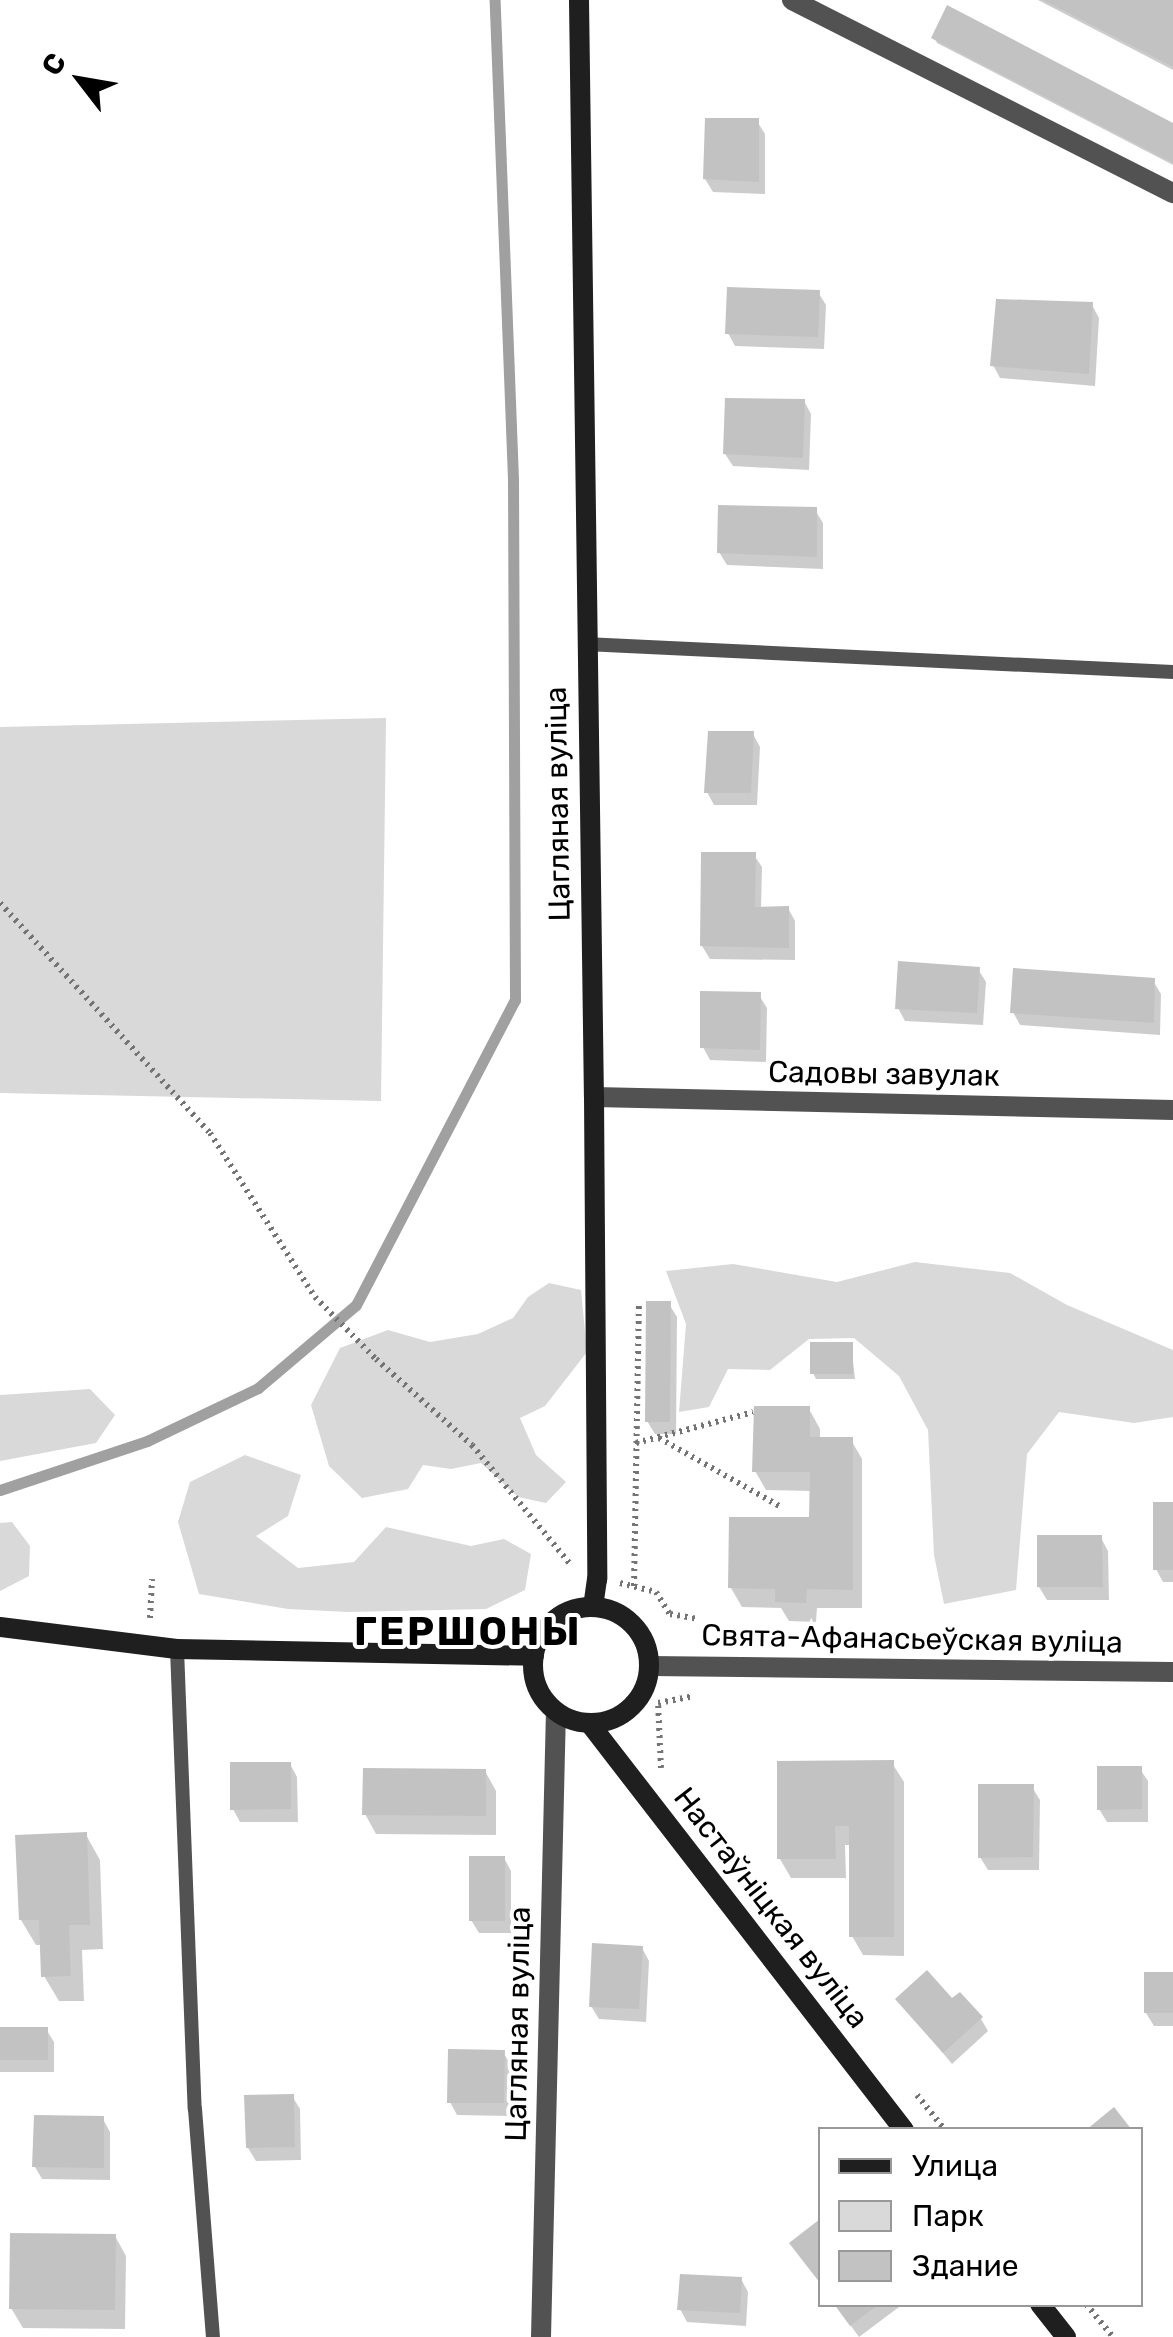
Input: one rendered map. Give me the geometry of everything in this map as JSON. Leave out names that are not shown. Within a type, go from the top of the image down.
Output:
[{"type":"street","name":"Цагляная вуліца","points":[[578,0],[594,1098],[598,1579],[593,1607]]},
{"type":"street","points":[[792,0],[1173,192]]},
{"type":"street","name":"Садовы завулак","points":[[594,1098],[1173,1110]]},
{"type":"street","points":[[593,1607],[627,1618],[648,1648],[650,1666],[638,1700],[624,1713],[590,1724],[556,1712],[536,1682],[534,1656],[546,1630],[558,1618],[593,1607]]},
{"type":"street","points":[[0,1627],[177,1649],[534,1656]]},
{"type":"street","name":"Свята-Афанасьеўская вуліца","points":[[650,1666],[1173,1672]]},
{"type":"street","name":"Цагляная вуліца","points":[[541,2337],[556,1712]]},
{"type":"street","name":"Настаўніцкая вуліца","points":[[590,1724],[902,2127]]},
{"type":"street","points":[[1042,2307],[1066,2337]]},
{"type":"lane","points":[[585,644],[1173,672]]},
{"type":"lane","points":[[177,1649],[195,2109],[213,2337]]},
{"type":"path","points":[[0,903],[210,1133],[315,1297],[376,1359],[472,1444],[563,1560],[598,1579],[656,1592],[670,1614],[698,1619]]},
{"type":"path","points":[[634,1586],[639,1305]]},
{"type":"path","points":[[636,1443],[753,1412]]},
{"type":"path","points":[[660,1438],[779,1506]]},
{"type":"path","points":[[148,1647],[152,1579]]},
{"type":"path","points":[[662,1780],[658,1703],[700,1695]]},
{"type":"path","points":[[908,2084],[942,2127]]},
{"type":"path","points":[[1088,2307],[1112,2337]]},
{"type":"green space","points":[[386,718],[381,1101],[0,1093],[0,727]]},
{"type":"green space","points":[[915,1262],[1010,1273],[1067,1305],[1173,1350],[1173,1417],[1134,1423],[1059,1412],[1027,1454],[1016,1590],[944,1604],[934,1555],[928,1430],[899,1376],[854,1338],[809,1339],[770,1370],[728,1369],[709,1407],[679,1412],[686,1324],[666,1271],[733,1264],[837,1282]]},
{"type":"green space","points":[[549,1283],[581,1290],[587,1352],[545,1406],[520,1418],[536,1455],[566,1482],[546,1503],[518,1497],[481,1463],[451,1469],[423,1465],[408,1489],[362,1498],[329,1466],[311,1405],[340,1348],[388,1330],[430,1342],[478,1334],[513,1318],[528,1297]]},
{"type":"green space","points":[[90,1389],[115,1415],[96,1443],[0,1461],[0,1395]]},
{"type":"green space","points":[[245,1455],[301,1475],[288,1516],[256,1536],[298,1568],[354,1562],[386,1527],[471,1546],[504,1539],[531,1554],[525,1590],[486,1609],[348,1612],[288,1609],[199,1594],[178,1522],[190,1482]]},
{"type":"green space","points":[[12,1522],[30,1546],[29,1576],[0,1591],[0,1523]]},
{"type":"building","points":[[1043,0],[1173,0],[1173,67]]},
{"type":"building","points":[[947,5],[1173,123],[1173,163],[931,38]]},
{"type":"building","points":[[705,118],[759,118],[759,182],[703,179]]},
{"type":"building","points":[[727,287],[820,290],[818,337],[725,334]]},
{"type":"building","points":[[996,299],[1093,302],[1089,374],[990,366]]},
{"type":"building","points":[[725,398],[805,399],[803,458],[723,454]]},
{"type":"building","points":[[718,505],[817,507],[817,557],[717,553]]},
{"type":"building","points":[[708,731],[754,731],[751,793],[704,793]]},
{"type":"building","points":[[701,852],[756,852],[755,907],[789,906],[789,948],[700,946]]},
{"type":"building","points":[[898,961],[980,967],[977,1013],[895,1009]]},
{"type":"building","points":[[1013,968],[1155,978],[1154,1023],[1010,1013]]},
{"type":"building","points":[[700,991],[761,992],[760,1050],[700,1048]]},
{"type":"building","points":[[646,1301],[671,1301],[670,1422],[645,1422]]},
{"type":"building","points":[[810,1342],[853,1342],[853,1374],[810,1374]]},
{"type":"building","points":[[754,1406],[810,1406],[810,1437],[853,1437],[853,1590],[807,1589],[806,1603],[775,1602],[775,1589],[728,1588],[729,1517],[809,1517],[810,1472],[752,1472]]},
{"type":"building","points":[[1153,1502],[1173,1502],[1173,1570],[1153,1570]]},
{"type":"building","points":[[1037,1535],[1102,1535],[1103,1587],[1037,1587]]},
{"type":"building","points":[[894,1760],[894,1937],[849,1937],[849,1826],[835,1826],[836,1859],[777,1859],[777,1761]]},
{"type":"building","points":[[230,1762],[291,1762],[291,1809],[230,1810]]},
{"type":"building","points":[[1097,1766],[1142,1766],[1142,1809],[1097,1810]]},
{"type":"building","points":[[363,1768],[486,1769],[486,1816],[362,1815]]},
{"type":"building","points":[[978,1784],[1034,1784],[1033,1857],[978,1858]]},
{"type":"building","points":[[87,1832],[90,1925],[69,1925],[71,1976],[41,1977],[39,1920],[19,1920],[15,1835]]},
{"type":"building","points":[[469,1856],[505,1856],[505,1921],[469,1921]]},
{"type":"building","points":[[592,1943],[643,1946],[639,2009],[589,2007]]},
{"type":"building","points":[[927,1970],[952,1998],[960,1992],[983,2017],[943,2053],[895,1999]]},
{"type":"building","points":[[1144,1972],[1173,1972],[1173,2013],[1144,2013]]},
{"type":"building","points":[[0,2027],[48,2027],[48,2060],[0,2060]]},
{"type":"building","points":[[448,2049],[505,2050],[504,2103],[447,2103]]},
{"type":"building","points":[[294,2094],[295,2147],[246,2148],[244,2095]]},
{"type":"building","points":[[1114,2107],[1130,2127],[1090,2127]]},
{"type":"building","points":[[34,2115],[104,2116],[104,2168],[32,2167]]},
{"type":"building","points":[[818,2221],[818,2280],[789,2243]]},
{"type":"building","points":[[10,2233],[116,2234],[115,2310],[9,2309]]},
{"type":"building","points":[[680,2274],[742,2277],[740,2313],[677,2310]]},
{"type":"building","points":[[836,2307],[875,2307],[850,2326]]},
{"type":"waterway","points":[[0,1490],[147,1441],[258,1388],[356,1305],[515,1000],[513,479],[495,0]]},
{"type":"district","name":"ГЕРШОНЫ","points":[[468,1632]]}]
